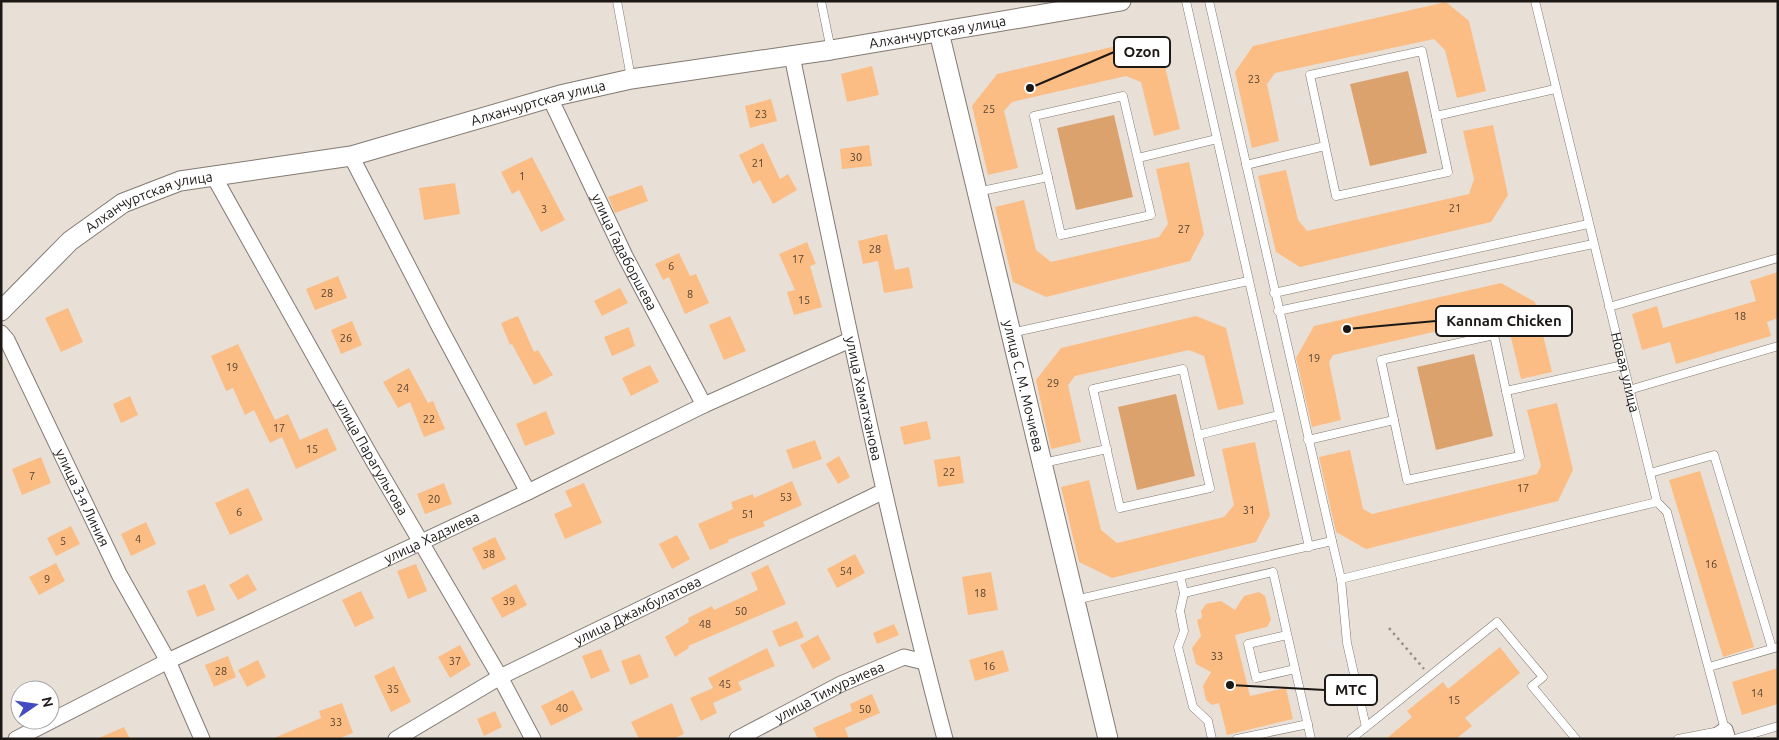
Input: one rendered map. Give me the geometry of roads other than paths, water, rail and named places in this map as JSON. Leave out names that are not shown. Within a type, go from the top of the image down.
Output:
[{"type":"street","name":"Алханчуртская улица","points":[[1,311],[70,240],[123,203],[180,181],[352,156],[550,98],[631,79],[830,50],[1121,1]]},
{"type":"street","name":"улица С. М. Мочиева","points":[[939,32],[1108,739]]},
{"type":"street","name":"улица Хаматханова","points":[[792,56],[850,340],[924,662],[945,739]]},
{"type":"street","name":"улица Гадаборшева","points":[[550,98],[625,256],[704,405]]},
{"type":"street","points":[[352,156],[440,328],[528,492]]},
{"type":"street","name":"улица Парагульгова","points":[[213,175],[421,542],[500,677],[533,739]]},
{"type":"street","name":"улица 3-я Линия","points":[[1,333],[7,340],[119,574],[168,661],[202,739]]},
{"type":"street","name":"улица Хадзиева","points":[[16,739],[168,661],[528,492],[704,405],[850,340]]},
{"type":"street","name":"улица Джамбулатова","points":[[396,739],[500,677],[884,491]]},
{"type":"street","name":"улица Тимурзиева","points":[[737,739],[841,684],[904,657],[924,662]]},
{"type":"street","points":[[1712,739],[1729,736]]},
{"type":"lane","points":[[617,1],[631,79]]},
{"type":"lane","points":[[821,1],[830,50]]},
{"type":"lane","points":[[1186,1],[1309,547]]},
{"type":"lane","points":[[1209,1],[1278,311],[1341,579],[1347,643],[1366,727]]},
{"type":"lane","name":"Новая улица","points":[[1535,1],[1657,502],[1668,512],[1729,736]]},
{"type":"lane","points":[[1422,51],[1436,116],[1448,172],[1336,196],[1310,75],[1422,51]]},
{"type":"lane","points":[[1436,116],[1555,89]]},
{"type":"lane","points":[[1123,96],[1138,158],[1151,214],[1061,235],[1034,116],[1123,96]]},
{"type":"lane","points":[[1138,158],[1217,139]]},
{"type":"lane","points":[[1246,165],[1325,146]]},
{"type":"lane","points":[[977,192],[1048,177]]},
{"type":"lane","points":[[1274,293],[1588,224]]},
{"type":"lane","points":[[1278,311],[1593,244]]},
{"type":"lane","points":[[1609,307],[1778,258]]},
{"type":"lane","points":[[1011,333],[1248,281]]},
{"type":"lane","points":[[1494,335],[1506,391],[1520,456],[1407,480],[1381,360],[1494,335]]},
{"type":"lane","points":[[1629,390],[1778,346]]},
{"type":"lane","points":[[1506,391],[1623,365]]},
{"type":"lane","points":[[1183,369],[1198,434],[1210,488],[1120,508],[1093,389],[1183,369]]},
{"type":"lane","points":[[1198,434],[1279,415]]},
{"type":"lane","points":[[1308,440],[1394,420]]},
{"type":"lane","points":[[1042,463],[1107,449]]},
{"type":"lane","points":[[1650,473],[1714,454],[1775,648],[1709,667]]},
{"type":"lane","points":[[1341,579],[1657,502]]},
{"type":"lane","points":[[1075,600],[1332,542]]},
{"type":"lane","points":[[1184,593],[1273,572],[1311,739]]},
{"type":"lane","points":[[1180,576],[1184,593],[1180,611],[1184,631],[1178,647],[1193,707],[1208,721],[1212,739]]},
{"type":"lane","points":[[1351,739],[1497,622],[1543,677],[1532,686],[1576,739]]},
{"type":"lane","points":[[1287,634],[1248,644],[1256,678],[1295,669]]},
{"type":"lane","points":[[1236,739],[1308,724]]},
{"type":"lane","points":[[1678,739],[1729,736],[1778,726]]},
{"type":"place","name":"Ozon","points":[[1030,88]]},
{"type":"place","name":"Kannam Chicken","points":[[1347,329]]},
{"type":"place","name":"МТС","points":[[1230,685]]}]
